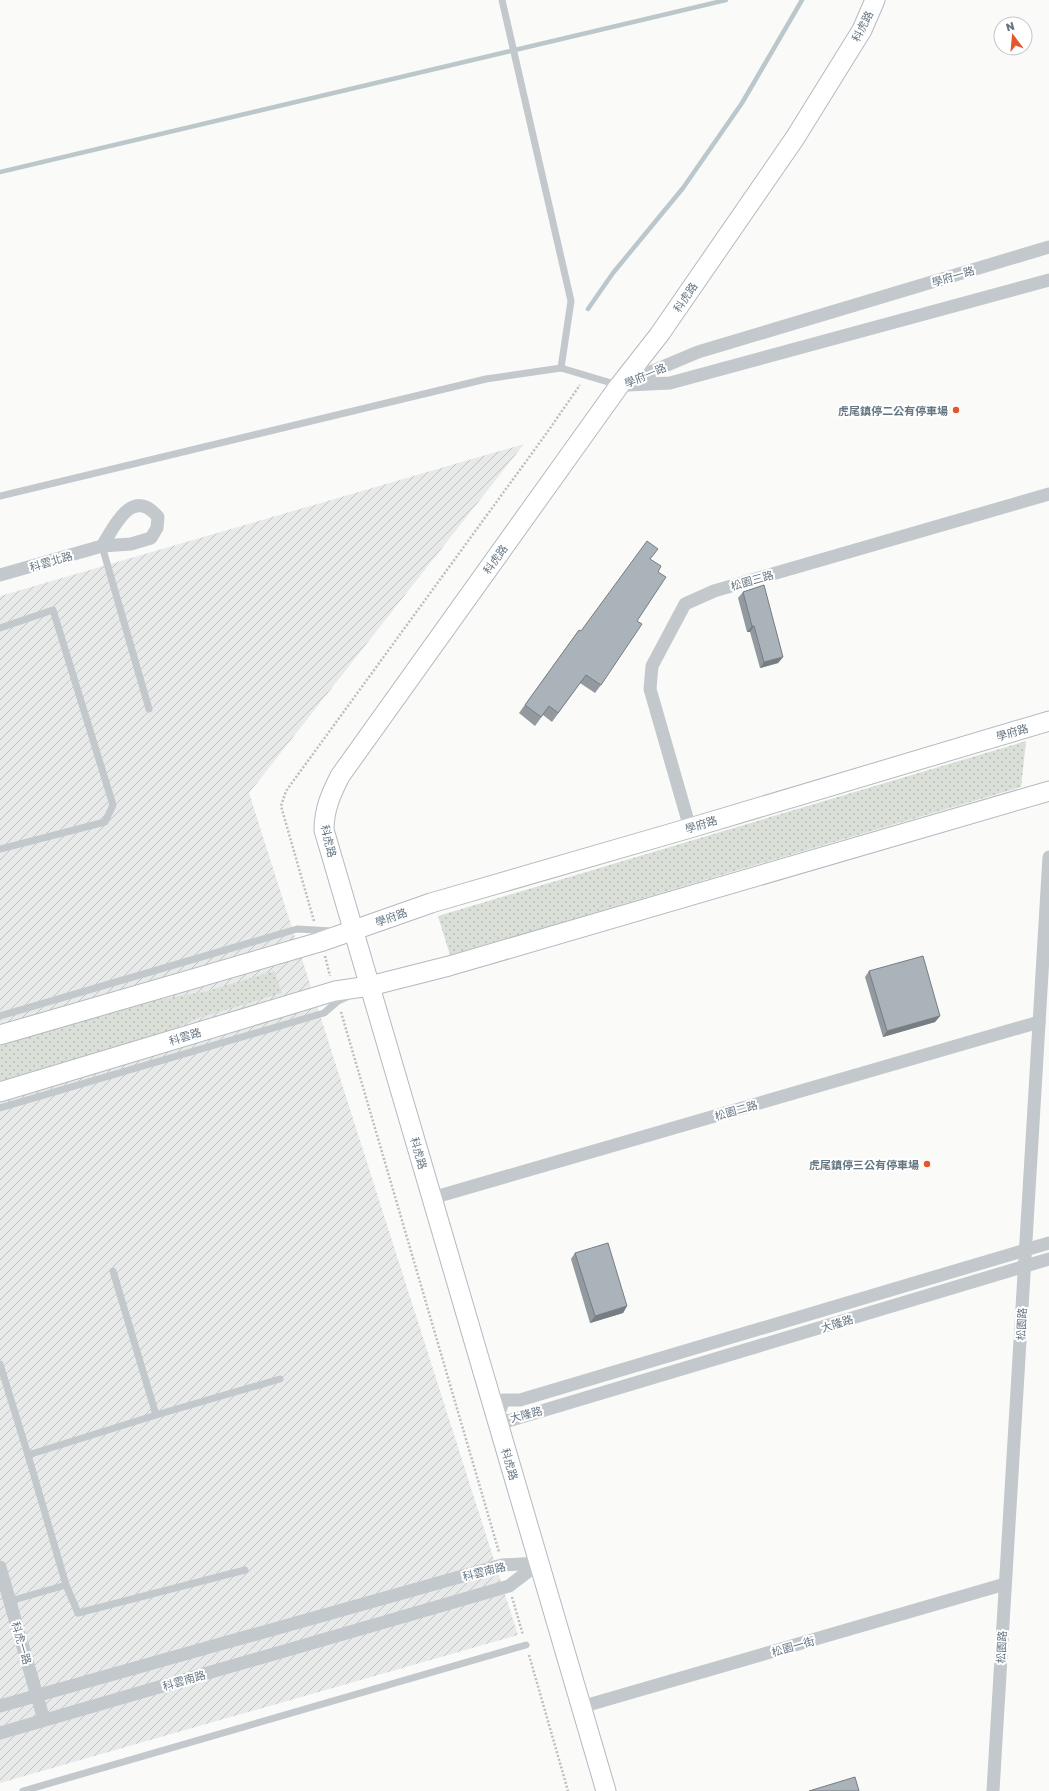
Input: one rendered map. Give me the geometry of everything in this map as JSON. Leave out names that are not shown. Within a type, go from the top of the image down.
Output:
[{"type":"street","name":"科虎路","points":[[606,1791],[324,830],[324,816],[329,798],[340,776],[619,386],[659,335],[795,138],[862,30],[875,0]]},
{"type":"street","name":"學府一路","points":[[619,386],[698,352],[1049,247]]},
{"type":"street","name":"學府一路","points":[[619,386],[670,383],[1049,280]]},
{"type":"street","name":"松園三路","points":[[690,828],[650,689],[652,666],[685,604],[714,591],[1049,494]]},
{"type":"street","name":"科雲北路","points":[[0,575],[102,546]]},
{"type":"street","name":"學府路","points":[[354,930],[431,903],[690,828],[1049,721]]},
{"type":"street","points":[[370,986],[449,966],[1049,791]]},
{"type":"street","name":"松園路","points":[[993,1791],[1049,857]]},
{"type":"street","points":[[0,1035],[319,936],[354,930]]},
{"type":"street","name":"科雲路","points":[[0,1092],[370,986]]},
{"type":"street","name":"松園二路","points":[[432,1198],[1039,1022]]},
{"type":"street","name":"大隆路","points":[[1049,1244],[520,1400],[504,1400],[497,1418],[508,1421],[1049,1259]]},
{"type":"street","name":"科雲南路","points":[[0,1706],[502,1565],[539,1563]]},
{"type":"street","name":"科雲南路","points":[[0,1733],[509,1586],[539,1563]]},
{"type":"street","name":"科虎一路","points":[[0,1567],[44,1720]]},
{"type":"street","name":"松園一街","points":[[581,1707],[1005,1584]]},
{"type":"lane","points":[[502,0],[571,301],[561,368]]},
{"type":"lane","points":[[0,496],[486,379],[561,368],[619,386]]},
{"type":"lane","points":[[102,546],[149,709]]},
{"type":"lane","points":[[0,628],[53,610],[113,805],[105,822],[0,849]]},
{"type":"lane","points":[[0,1016],[297,928],[319,936]]},
{"type":"lane","points":[[0,1108],[324,1013],[336,996]]},
{"type":"lane","points":[[113,1271],[156,1415]]},
{"type":"lane","points":[[0,1364],[66,1585],[78,1613],[245,1570]]},
{"type":"lane","points":[[28,1455],[156,1415],[280,1379]]},
{"type":"lane","points":[[10,1601],[66,1585]]},
{"type":"lane","points":[[23,1791],[526,1645]]},
{"type":"path","points":[[502,1565],[281,806],[286,791],[546,434],[586,376]]},
{"type":"path","points":[[509,1586],[568,1791]]},
{"type":"shaded area","points":[[524,444],[249,793],[518,1635],[0,1783],[0,596]]},
{"type":"shaded area","points":[[1026,741],[1021,787],[450,955],[438,916]]},
{"type":"shaded area","points":[[274,971],[282,993],[198,1018],[157,1036],[0,1083],[0,1045],[2,1044],[147,1002],[208,991]]},
{"type":"building","points":[[647,541],[658,549],[650,559],[661,566],[658,572],[666,577],[637,621],[642,624],[601,685],[586,675],[558,713],[549,706],[541,717],[525,705],[579,630],[581,631]]},
{"type":"building","points":[[764,585],[783,657],[764,662],[743,592]]},
{"type":"building","points":[[923,956],[940,1016],[887,1031],[869,971]]},
{"type":"building","points":[[608,1243],[627,1306],[595,1316],[575,1253]]},
{"type":"building","points":[[855,1777],[859,1791],[809,1791]]},
{"type":"waterway","points":[[0,172],[726,0]]},
{"type":"waterway","points":[[588,309],[613,273],[683,188],[742,103],[802,0]]},
{"type":"place","name":"虎尾鎮停二公有停車場","points":[[956,410]]},
{"type":"place","name":"虎尾鎮停三公有停車場","points":[[927,1164]]}]
